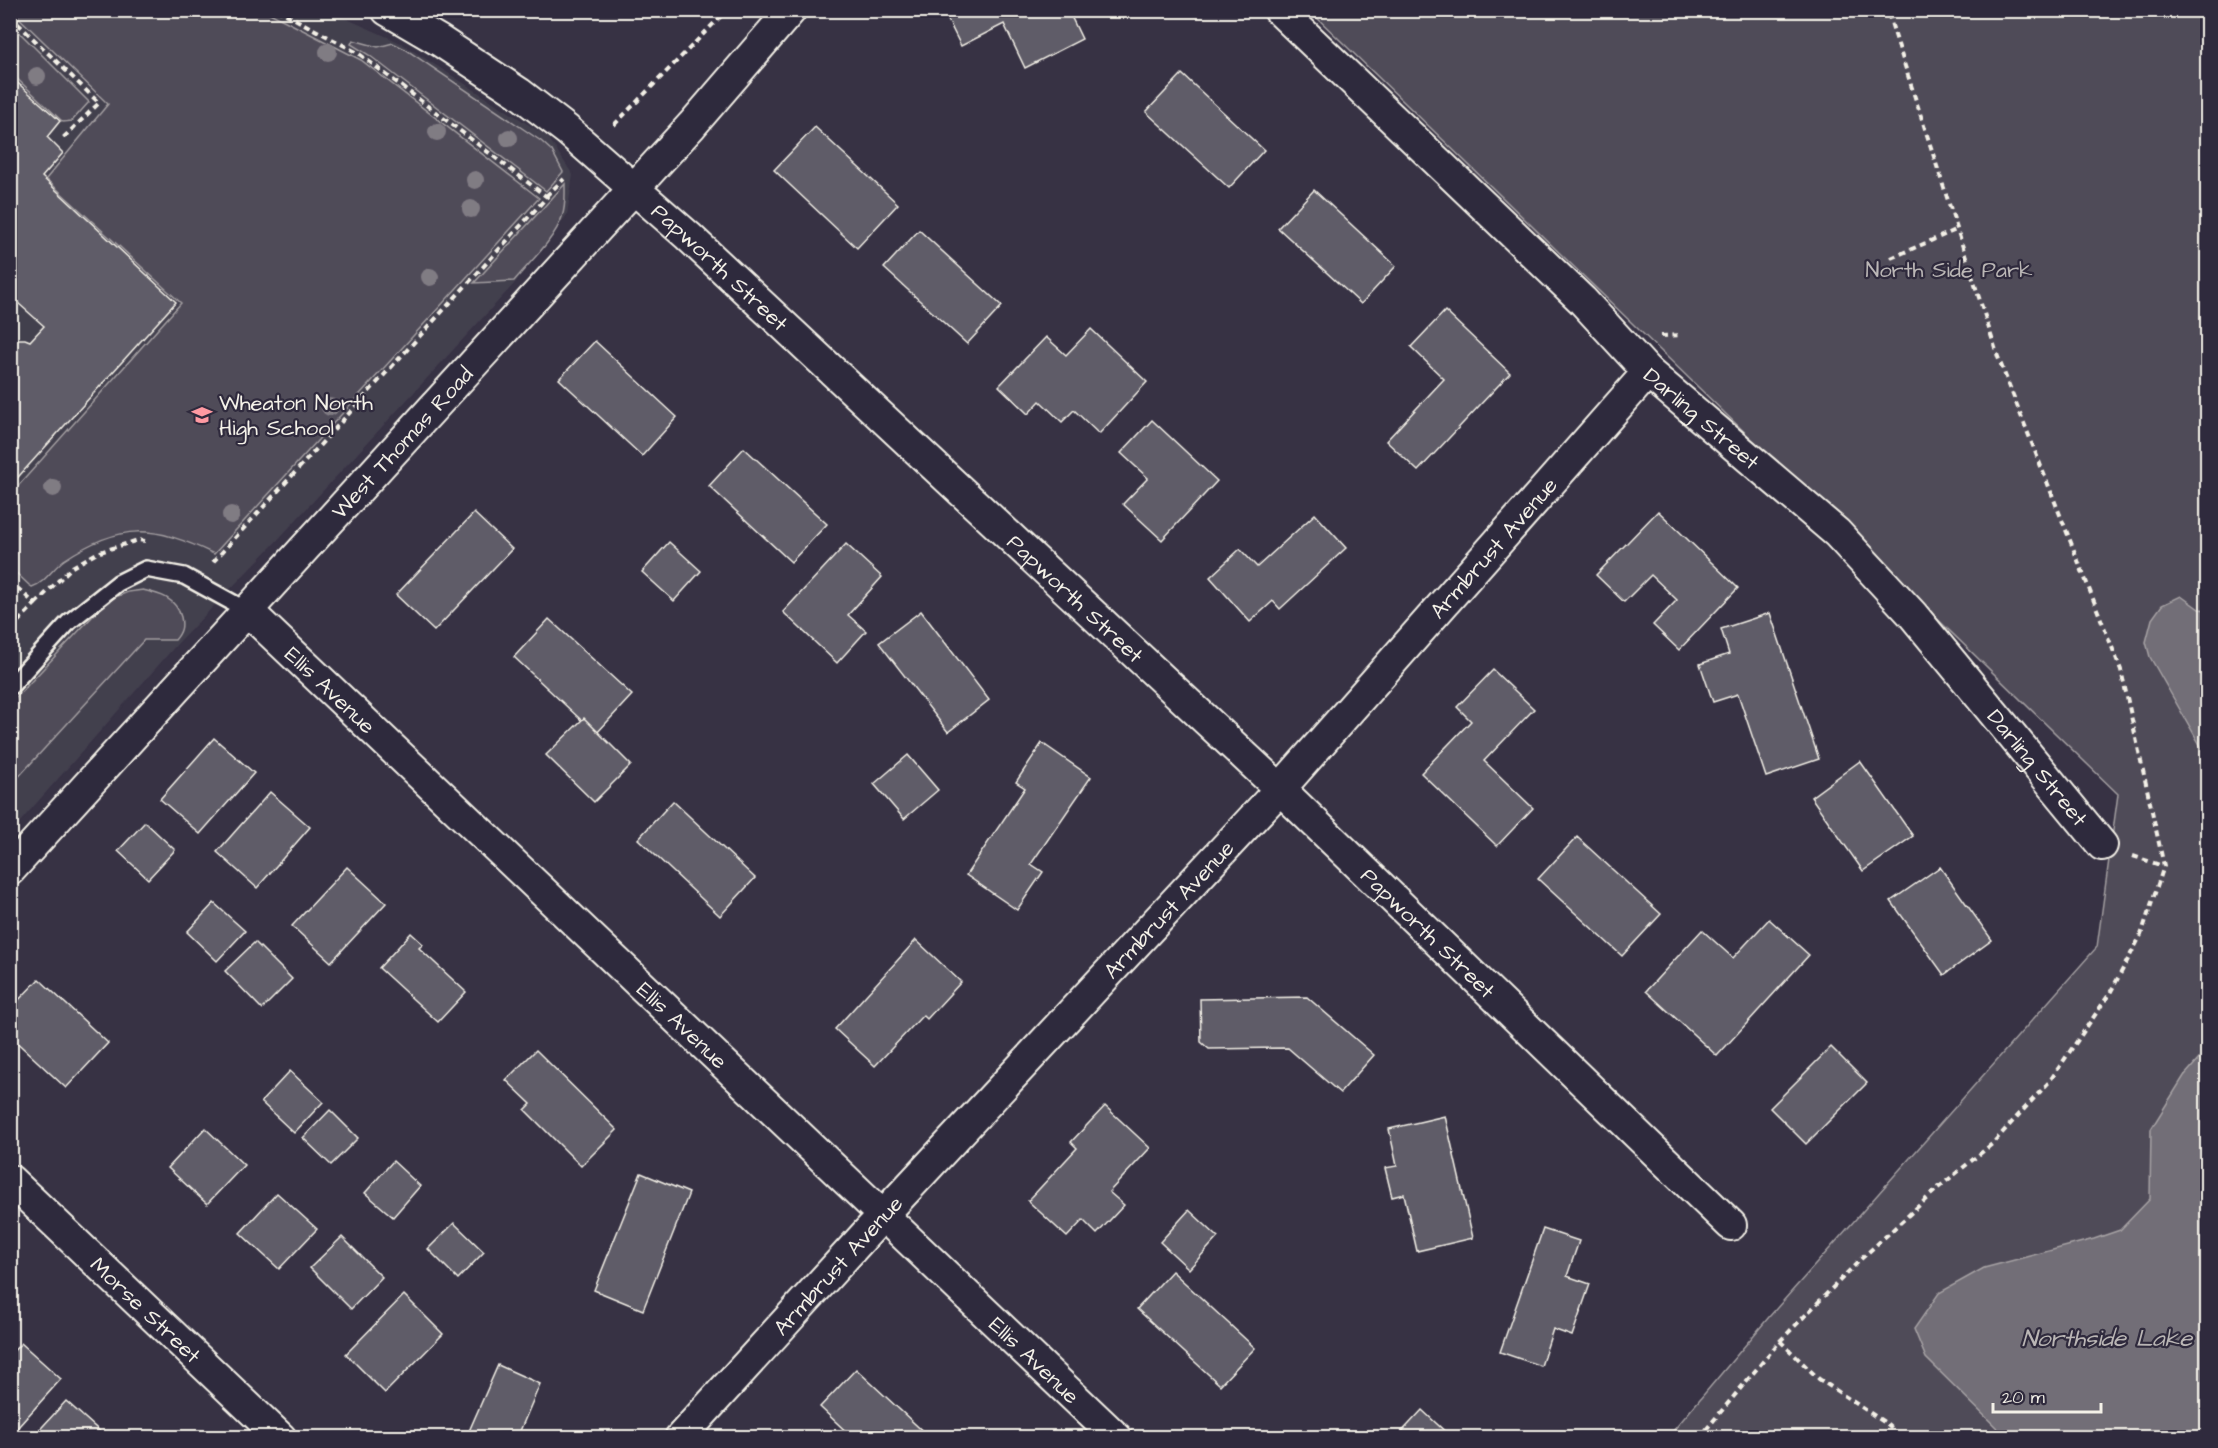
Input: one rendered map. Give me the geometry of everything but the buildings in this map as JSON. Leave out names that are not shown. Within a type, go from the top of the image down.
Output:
[{"type":"street","name":"Papworth Street","points":[[387,10],[440,41],[519,93],[567,130],[688,236],[1280,789],[1731,1225]]},
{"type":"street","name":"West Thomas Road","points":[[10,870],[692,125],[790,10]]},
{"type":"street","name":"Darling Street","points":[[1279,10],[1582,300],[1648,372],[1837,533],[1913,615],[2102,846]]},
{"type":"street","name":"Armbrust Avenue","points":[[680,1437],[883,1215],[1280,789],[1648,372]]},
{"type":"street","name":"Ellis Avenue","points":[[248,611],[1117,1437]]},
{"type":"street","name":"Morse Street","points":[[10,1180],[281,1437]]},
{"type":"lane","points":[[10,687],[69,622],[118,583],[146,569],[184,576],[248,611]]},
{"type":"path","points":[[278,10],[358,53],[546,196]]},
{"type":"path","points":[[607,132],[727,10]]},
{"type":"path","points":[[10,16],[99,103],[62,139]]},
{"type":"path","points":[[212,564],[546,196],[564,179]]},
{"type":"path","points":[[1891,258],[1958,229]]},
{"type":"path","points":[[10,630],[72,567],[97,553],[138,540],[149,542]]},
{"type":"path","points":[[10,581],[35,604]]},
{"type":"path","points":[[1699,1437],[1780,1341],[1819,1379],[1884,1422],[1902,1437]]},
{"type":"shaded area","name":"Wheaton North High School","points":[[11,11],[329,11],[401,43],[548,137],[573,175],[567,215],[514,284],[272,546],[178,643],[11,832]]},
{"type":"green space","name":"Wheaton North High School","points":[[12,11],[266,11],[361,60],[539,198],[214,554],[173,537],[138,532],[103,539],[84,548],[64,560],[41,582],[32,587],[11,568],[11,494],[181,303],[46,179],[108,104]]},
{"type":"green space","name":"North Side Park","points":[[1310,11],[2207,11],[2207,1437],[1668,1437],[1769,1317],[2097,947],[2118,794]]},
{"type":"green space","points":[[11,24],[89,102],[72,121],[63,122],[11,73]]},
{"type":"green space","points":[[353,40],[378,47],[393,43],[405,49],[541,141],[552,151],[563,172],[546,191],[369,55],[351,44]]},
{"type":"green space","points":[[565,184],[564,209],[559,225],[514,281],[474,283]]},
{"type":"green space","points":[[143,590],[161,595],[175,605],[181,617],[181,632],[175,640],[144,640],[11,785],[10,704],[108,600],[128,592]]},
{"type":"water","points":[[2181,596],[2199,609],[2207,610],[2207,757],[2150,657],[2146,642],[2152,619],[2162,605]]},
{"type":"water","name":"Northside Lake","points":[[2207,1050],[2207,1437],[2006,1437],[1926,1358],[1914,1329],[1939,1293],[1984,1268],[2120,1230],[2150,1199],[2151,1129],[2184,1076]]},
{"type":"place","name":"Wheaton North High School","points":[[202,415]]}]
